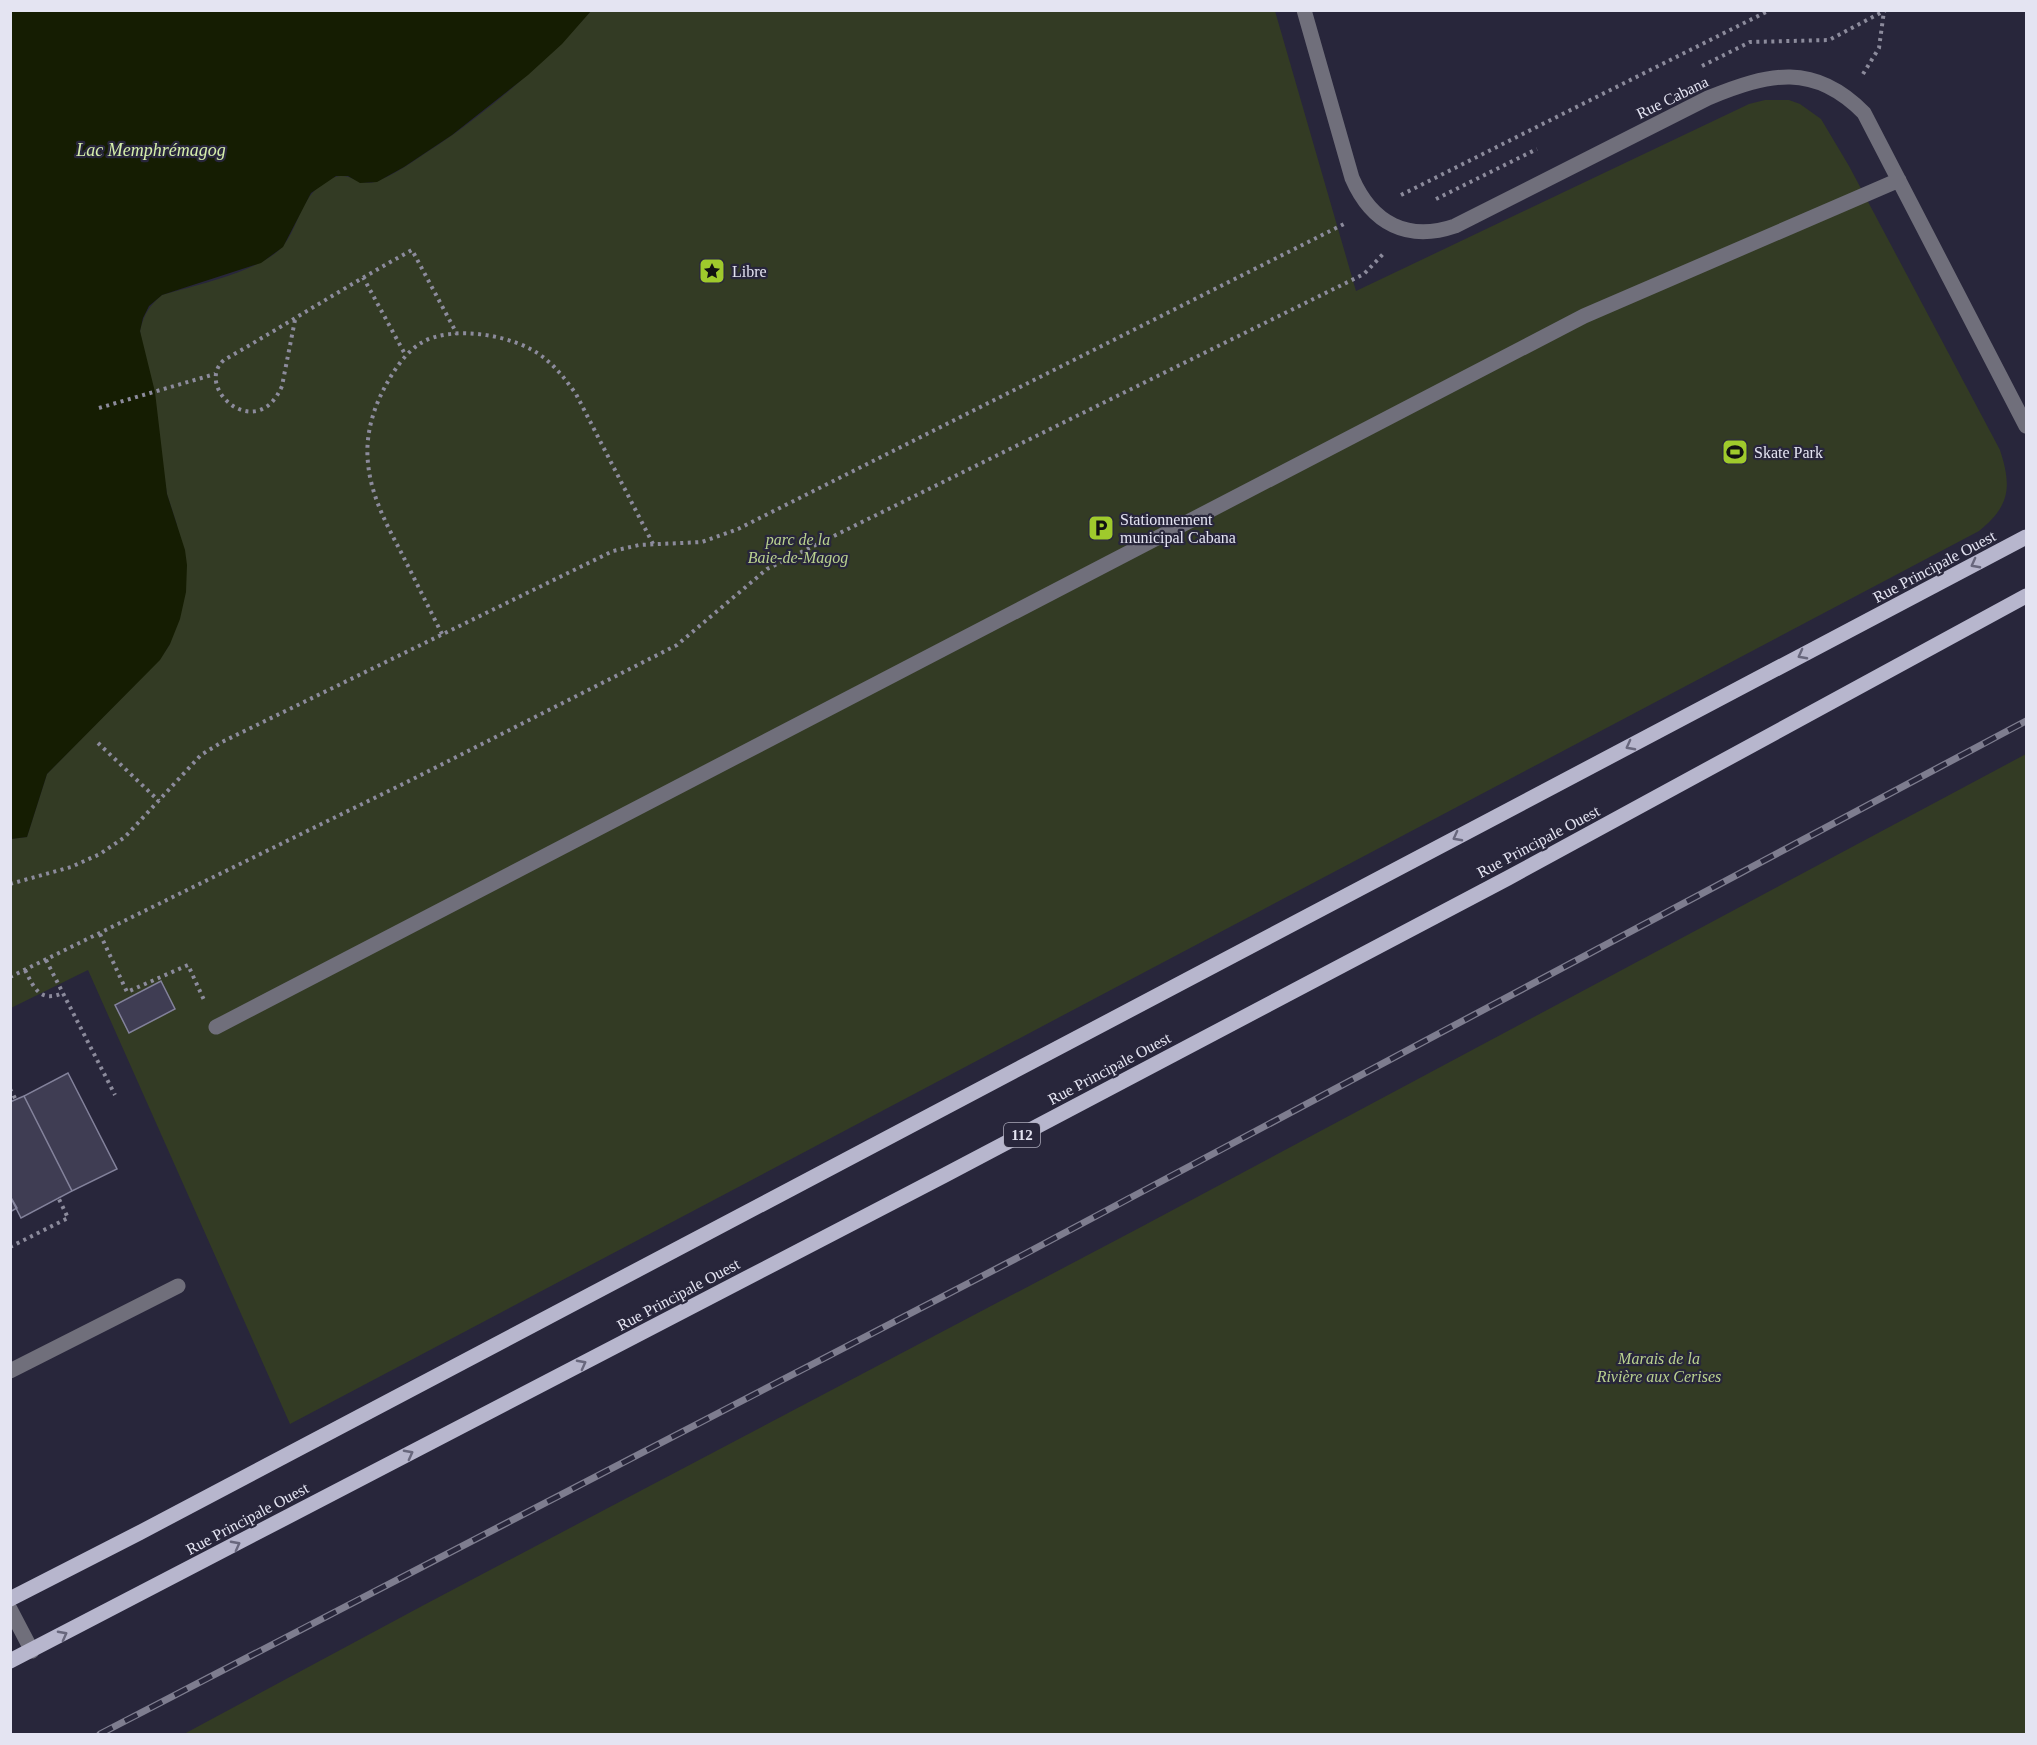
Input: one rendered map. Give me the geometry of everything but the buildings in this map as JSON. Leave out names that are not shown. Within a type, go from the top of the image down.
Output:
[{"type":"main road","name":"Rue Principale Ouest","points":[[10,1599],[150,1528],[2026,537]]},
{"type":"main road","name":"Rue Principale Ouest","points":[[10,1661],[945,1175],[1508,878],[2026,596]]},
{"type":"street","name":"Rue Cabana","points":[[1304,10],[1359,196],[1387,223],[1406,230],[1440,231],[1455,226],[1742,84],[1771,78],[1798,76],[1825,83],[1848,97],[1864,114],[2026,426]]},
{"type":"street","points":[[216,1027],[1584,316],[1899,180]]},
{"type":"street","points":[[10,1371],[178,1286]]},
{"type":"street","points":[[10,1609],[32,1651]]},
{"type":"path","points":[[10,884],[71,867],[100,854],[125,837],[201,755],[222,742],[613,551],[653,544],[702,542],[738,529],[1770,10]]},
{"type":"path","points":[[1698,69],[1750,42],[1829,40],[1884,11]]},
{"type":"path","points":[[1848,97],[1880,48],[1884,11]]},
{"type":"path","points":[[10,977],[677,645],[767,569],[1364,274],[1436,199],[1541,147]]},
{"type":"path","points":[[295,320],[278,396],[267,407],[248,413],[226,401],[217,385],[215,374],[218,365],[224,360],[412,250],[457,334]]},
{"type":"path","points":[[363,277],[406,356]]},
{"type":"path","points":[[442,634],[384,519],[372,489],[368,461],[370,426],[378,399],[394,371],[421,343],[457,334],[482,334],[516,342],[541,356],[562,374],[576,394],[653,544]]},
{"type":"path","points":[[99,408],[215,374]]},
{"type":"path","points":[[98,743],[159,801]]},
{"type":"path","points":[[100,934],[127,992],[188,965],[216,1027]]},
{"type":"path","points":[[46,960],[115,1095]]},
{"type":"path","points":[[25,970],[38,992],[50,997],[63,993]]},
{"type":"path","points":[[10,1089],[16,1100]]},
{"type":"path","points":[[10,1247],[68,1218],[59,1199]]},
{"type":"green space","name":"parc de la Baie-de-Magog","points":[[591,11],[1275,11],[1356,291],[1749,104],[1765,100],[1789,100],[1800,104],[1821,119],[1849,166],[2000,450],[2006,475],[2006,495],[1997,513],[1979,531],[290,1424],[88,970],[11,1008],[11,839],[27,837],[47,774],[160,659],[170,644],[177,525],[167,494],[140,331],[150,307],[162,295],[245,270],[274,255],[289,238],[310,196],[325,182],[341,176],[372,183],[403,168],[438,145],[519,82]]},
{"type":"green space","name":"Marais de la Rivière aux Cerises","points":[[2026,754],[2026,1734],[184,1734],[1141,1227]]},
{"type":"water","name":"Lac Memphrémagog","points":[[10,11],[591,11],[562,44],[528,75],[452,135],[404,167],[377,182],[360,183],[348,176],[336,176],[311,193],[283,247],[261,263],[162,295],[149,306],[140,331],[155,392],[167,494],[185,550],[187,565],[186,592],[180,619],[170,644],[160,660],[47,774],[27,837],[11,839]]},
{"type":"railway","points":[[100,1734],[1021,1256],[2026,721]]},
{"type":"place","name":"Libre","points":[[712,271]]},
{"type":"place","name":"Skate Park","points":[[1735,452]]},
{"type":"place","name":"Stationnement municipal Cabana","points":[[1101,528]]}]
